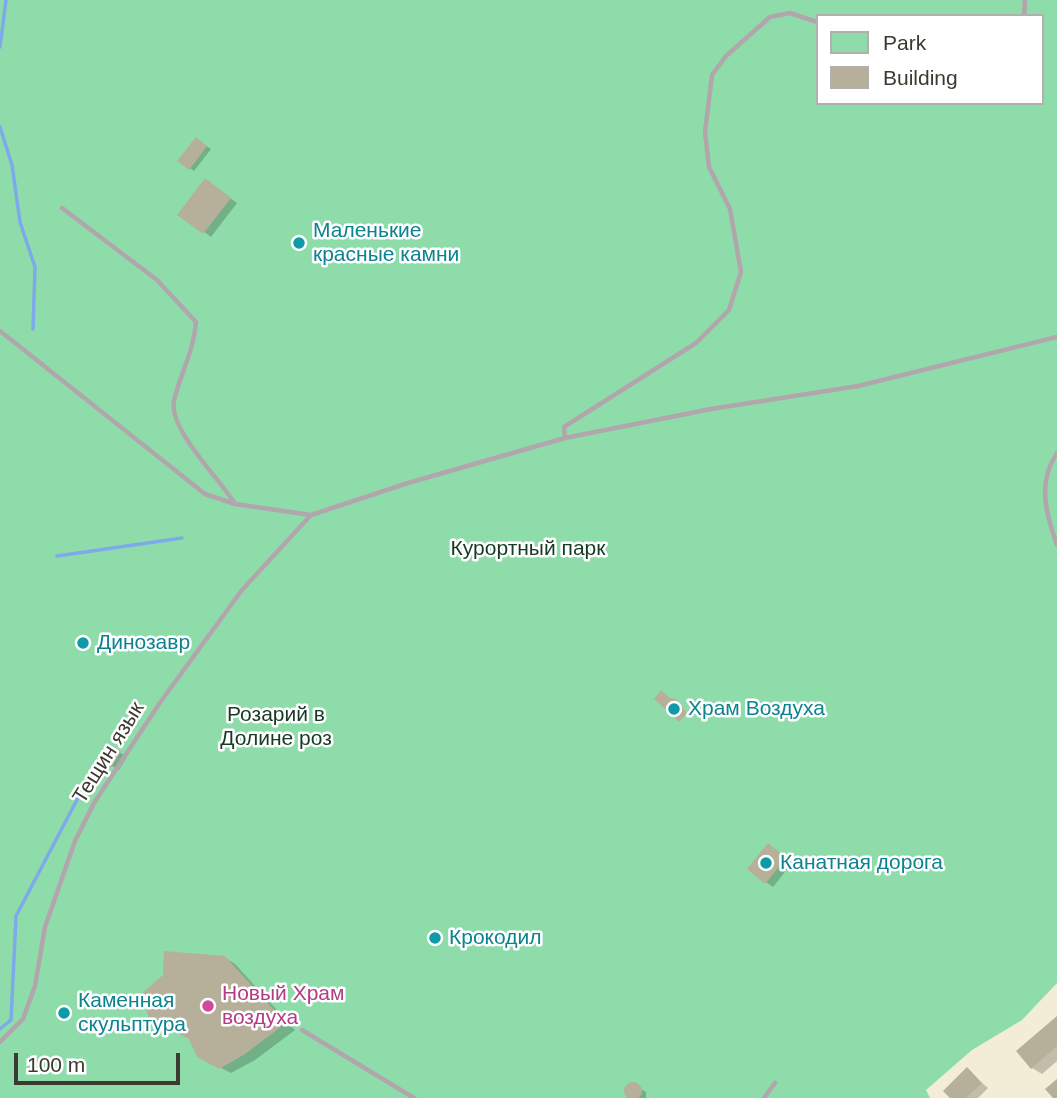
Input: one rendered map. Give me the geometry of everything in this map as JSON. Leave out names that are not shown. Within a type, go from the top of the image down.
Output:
[{"type":"lane","points":[[565,438],[564,427],[696,343],[729,310],[741,272],[730,209],[709,167],[705,132],[712,75],[726,56],[770,17],[790,13],[816,22]]},
{"type":"lane","points":[[61,208],[157,280],[196,322],[194,345],[173,404],[179,427],[235,504]]},
{"type":"lane","points":[[0,331],[205,494],[235,504],[311,515],[408,483],[565,438],[711,409],[858,386],[1057,337]]},
{"type":"lane","points":[[1057,453],[1052,460],[1043,499],[1057,545]]},
{"type":"lane","name":"Тещин язык","points":[[0,1042],[23,1019],[36,986],[45,927],[75,841],[94,803],[159,704],[242,590],[311,515]]},
{"type":"lane","points":[[302,1030],[414,1098]]},
{"type":"lane","points":[[764,1098],[775,1083]]},
{"type":"green space","name":"Курортный парк","points":[[0,0],[1057,0],[1057,983],[1022,1020],[972,1050],[926,1090],[930,1098],[0,1098]]},
{"type":"building","points":[[196,137],[207,146],[189,170],[177,161]]},
{"type":"building","points":[[205,178],[231,198],[203,234],[177,215]]},
{"type":"building","name":"Храм Воздуха","points":[[661,690],[670,698],[676,699],[687,713],[679,722],[654,699]]},
{"type":"building","points":[[109,744],[121,751],[111,768],[99,760]]},
{"type":"building","name":"Канатная дорога","points":[[768,843],[786,858],[765,884],[747,869]]},
{"type":"building","name":"Новый Храм воздуха","points":[[164,951],[225,956],[286,1023],[245,1054],[219,1069],[197,1057],[189,1039],[149,1019],[142,993],[163,975]]},
{"type":"building","points":[[1057,1016],[1057,1046],[1031,1069],[1016,1051]]},
{"type":"building","points":[[967,1067],[982,1083],[966,1098],[950,1098],[943,1091]]},
{"type":"building","points":[[1057,1079],[1057,1098],[1053,1098],[1045,1089]]},
{"type":"building","points":[[633,1082],[641,1088],[641,1094],[636,1099],[627,1097],[624,1091],[627,1085]]},
{"type":"waterway","points":[[0,47],[6,0]]},
{"type":"waterway","points":[[0,127],[12,165],[20,222],[35,267],[33,329]]},
{"type":"waterway","points":[[57,556],[182,538]]},
{"type":"waterway","points":[[0,1029],[11,1020],[16,916],[79,796]]},
{"type":"place","name":"Маленькие красные камни","points":[[299,243]]},
{"type":"place","name":"Динозавр","points":[[83,643]]},
{"type":"place","name":"Храм Воздуха","points":[[674,709]]},
{"type":"place","name":"Канатная дорога","points":[[766,863]]},
{"type":"place","name":"Крокодил","points":[[435,938]]},
{"type":"place","name":"Новый Храм воздуха","points":[[208,1006]]},
{"type":"place","name":"Каменная скульптура","points":[[64,1013]]},
{"type":"park label","name":"Розарий в Долине роз","points":[[276,727]]}]
